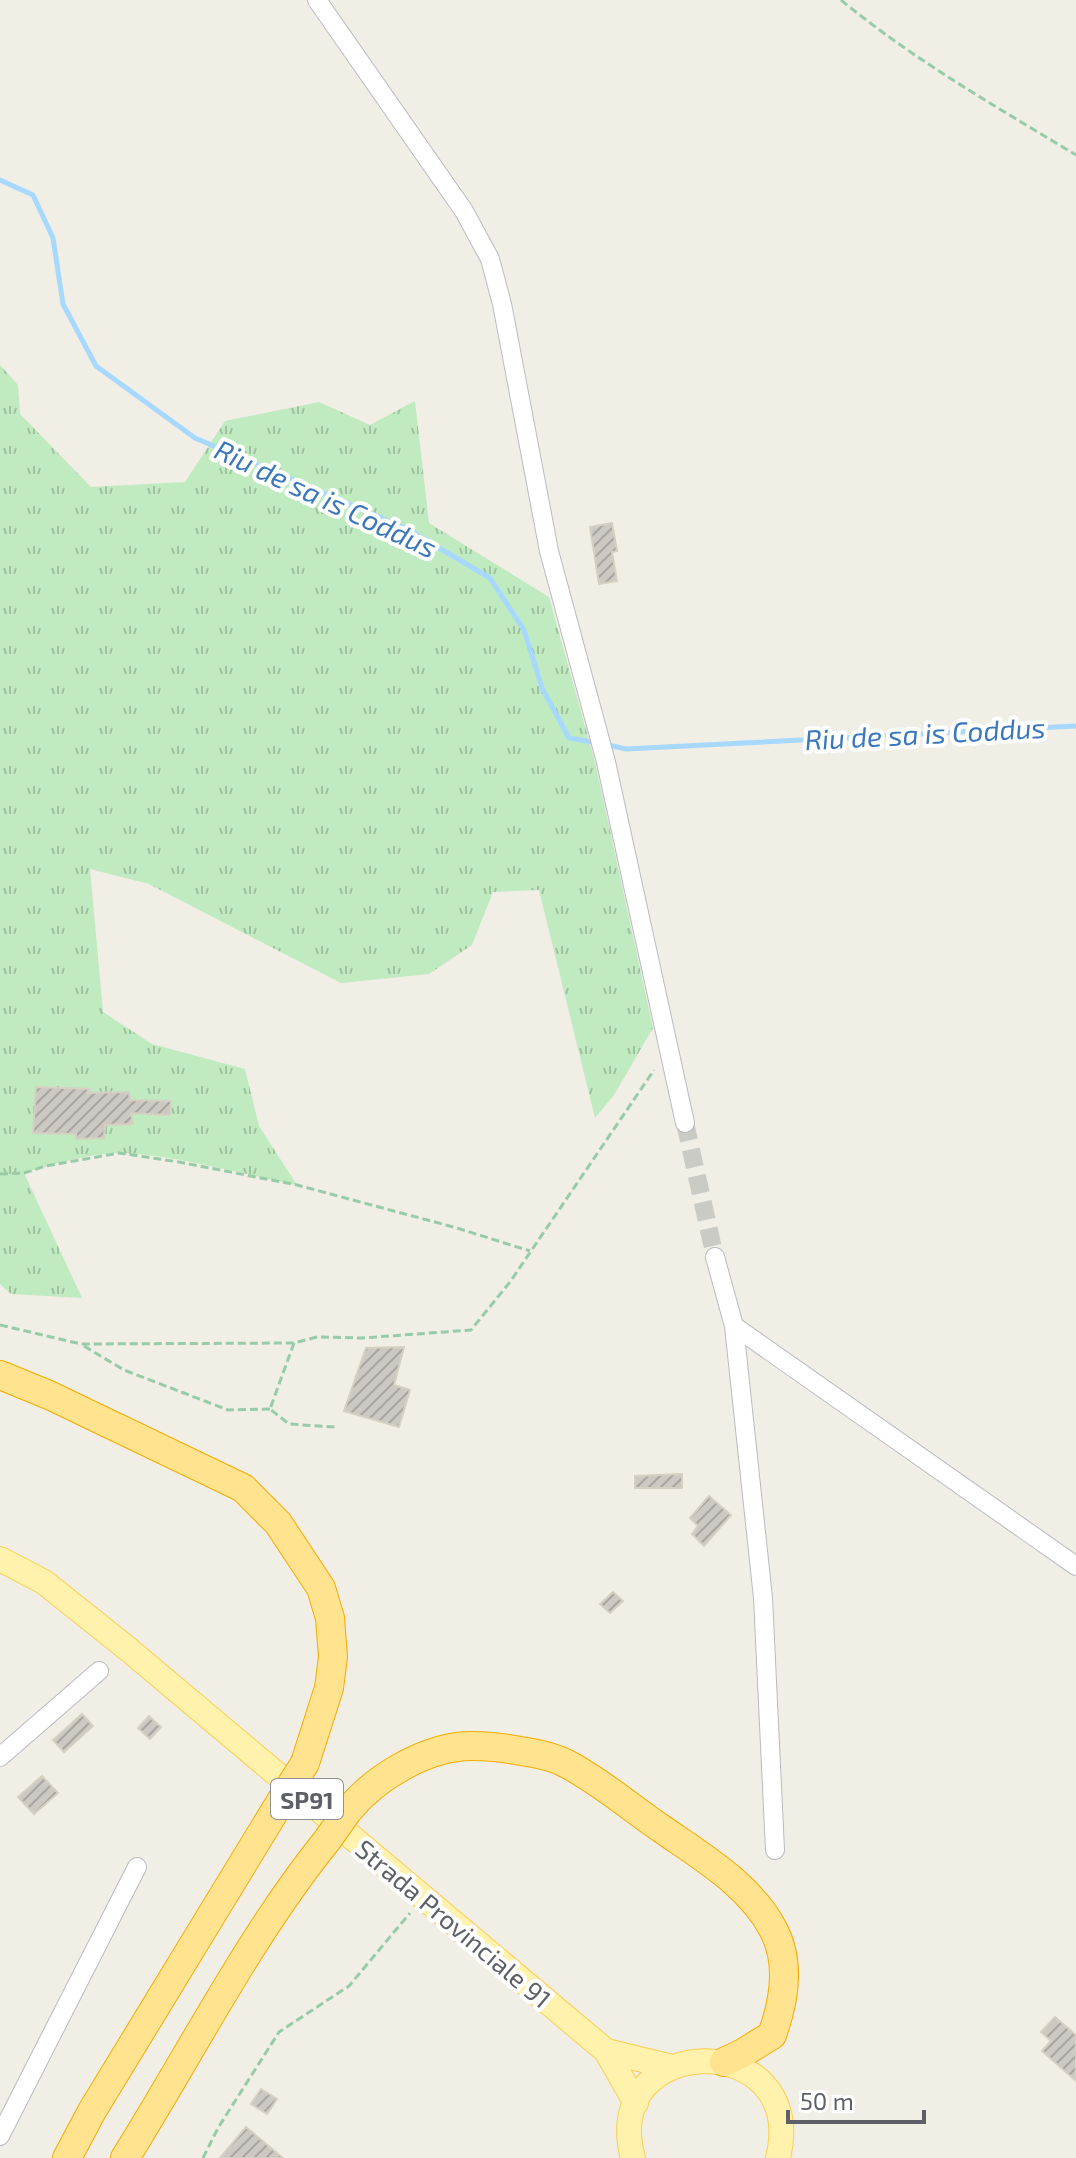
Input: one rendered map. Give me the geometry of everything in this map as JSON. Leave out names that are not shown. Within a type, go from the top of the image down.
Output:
[{"type":"highway","points":[[0,1375],[49,1395],[243,1488],[278,1523],[321,1588],[330,1618],[333,1657],[329,1688],[308,1756],[92,2111],[67,2158]]},
{"type":"highway","points":[[125,2158],[301,1872],[347,1812],[368,1790],[443,1750],[470,1746],[497,1747],[566,1763],[717,1868],[752,1900],[775,1932],[782,1957],[784,1975],[778,2019],[772,2035],[724,2062]]},
{"type":"main road","name":"Strada Provinciale 91","points":[[0,1559],[44,1582],[128,1649],[606,2051],[636,2103]]},
{"type":"main road","name":"Strada Provinciale 91","points":[[606,2051],[672,2067]]},
{"type":"main road","name":"SP91","points":[[672,2067],[698,2060],[724,2062]]},
{"type":"main road","points":[[724,2062],[744,2070],[761,2084],[774,2102],[781,2122],[778,2158]]},
{"type":"main road","points":[[633,2158],[629,2145],[629,2123],[636,2103],[645,2088],[672,2067]]},
{"type":"street","points":[[317,0],[464,211],[490,259],[502,304],[549,551],[601,744],[685,1123]]},
{"type":"street","points":[[715,1257],[734,1326],[763,1598],[775,1850]]},
{"type":"street","points":[[734,1326],[1076,1566]]},
{"type":"street","points":[[0,1757],[99,1671]]},
{"type":"street","points":[[0,2136],[137,1867]]},
{"type":"path","points":[[841,0],[886,37],[936,71],[1076,155]]},
{"type":"path","points":[[0,1325],[81,1344],[294,1343],[317,1337],[362,1338],[471,1330],[489,1310],[622,1120],[667,1049]]},
{"type":"path","points":[[0,1174],[24,1173],[119,1153],[297,1185],[530,1251]]},
{"type":"path","points":[[270,1409],[294,1343]]},
{"type":"path","points":[[81,1344],[124,1370],[228,1410],[270,1409],[289,1424],[335,1427]]},
{"type":"path","points":[[203,2158],[218,2128],[279,2032],[349,1986],[423,1898]]},
{"type":"green space","points":[[0,365],[18,385],[20,414],[91,487],[185,482],[225,421],[319,402],[370,425],[415,401],[429,523],[549,597],[595,762],[653,1028],[614,1095],[595,1118],[539,890],[493,892],[472,945],[429,974],[341,983],[149,884],[90,869],[103,1012],[152,1044],[245,1069],[259,1126],[297,1185],[186,1161],[121,1153],[86,1157],[24,1173],[82,1298],[11,1294],[0,1284]]},
{"type":"building","points":[[612,523],[617,551],[612,552],[617,581],[599,584],[590,527]]},
{"type":"building","points":[[36,1087],[90,1089],[88,1093],[129,1092],[130,1100],[171,1101],[170,1115],[131,1113],[133,1124],[105,1125],[104,1138],[76,1139],[76,1134],[33,1133]]},
{"type":"building","points":[[404,1347],[394,1385],[410,1390],[399,1427],[344,1411],[366,1348]]},
{"type":"building","points":[[682,1474],[682,1488],[635,1488],[635,1476]]},
{"type":"building","points":[[709,1496],[731,1515],[704,1546],[692,1534],[698,1526],[690,1518]]},
{"type":"building","points":[[613,1592],[623,1601],[610,1613],[600,1604]]},
{"type":"building","points":[[82,1714],[93,1726],[64,1752],[53,1740]]},
{"type":"building","points":[[149,1716],[161,1727],[150,1739],[138,1728]]},
{"type":"building","points":[[42,1776],[58,1793],[34,1814],[18,1797]]},
{"type":"building","points":[[1055,2017],[1076,2035],[1076,2081],[1042,2051],[1051,2041],[1041,2032]]},
{"type":"building","points":[[261,2089],[277,2099],[267,2114],[251,2104]]},
{"type":"building","points":[[246,2127],[283,2158],[220,2158]]},
{"type":"waterway","name":"Riu de sa is Coddus","points":[[0,180],[33,195],[53,238],[63,304],[96,366],[195,438],[407,529],[490,578],[524,630],[542,688],[569,738],[598,743]]},
{"type":"waterway","name":"Riu de sa is Coddus","points":[[608,745],[626,749],[1076,726]]},
{"type":"tunnel","points":[[685,1123],[715,1257]]}]
